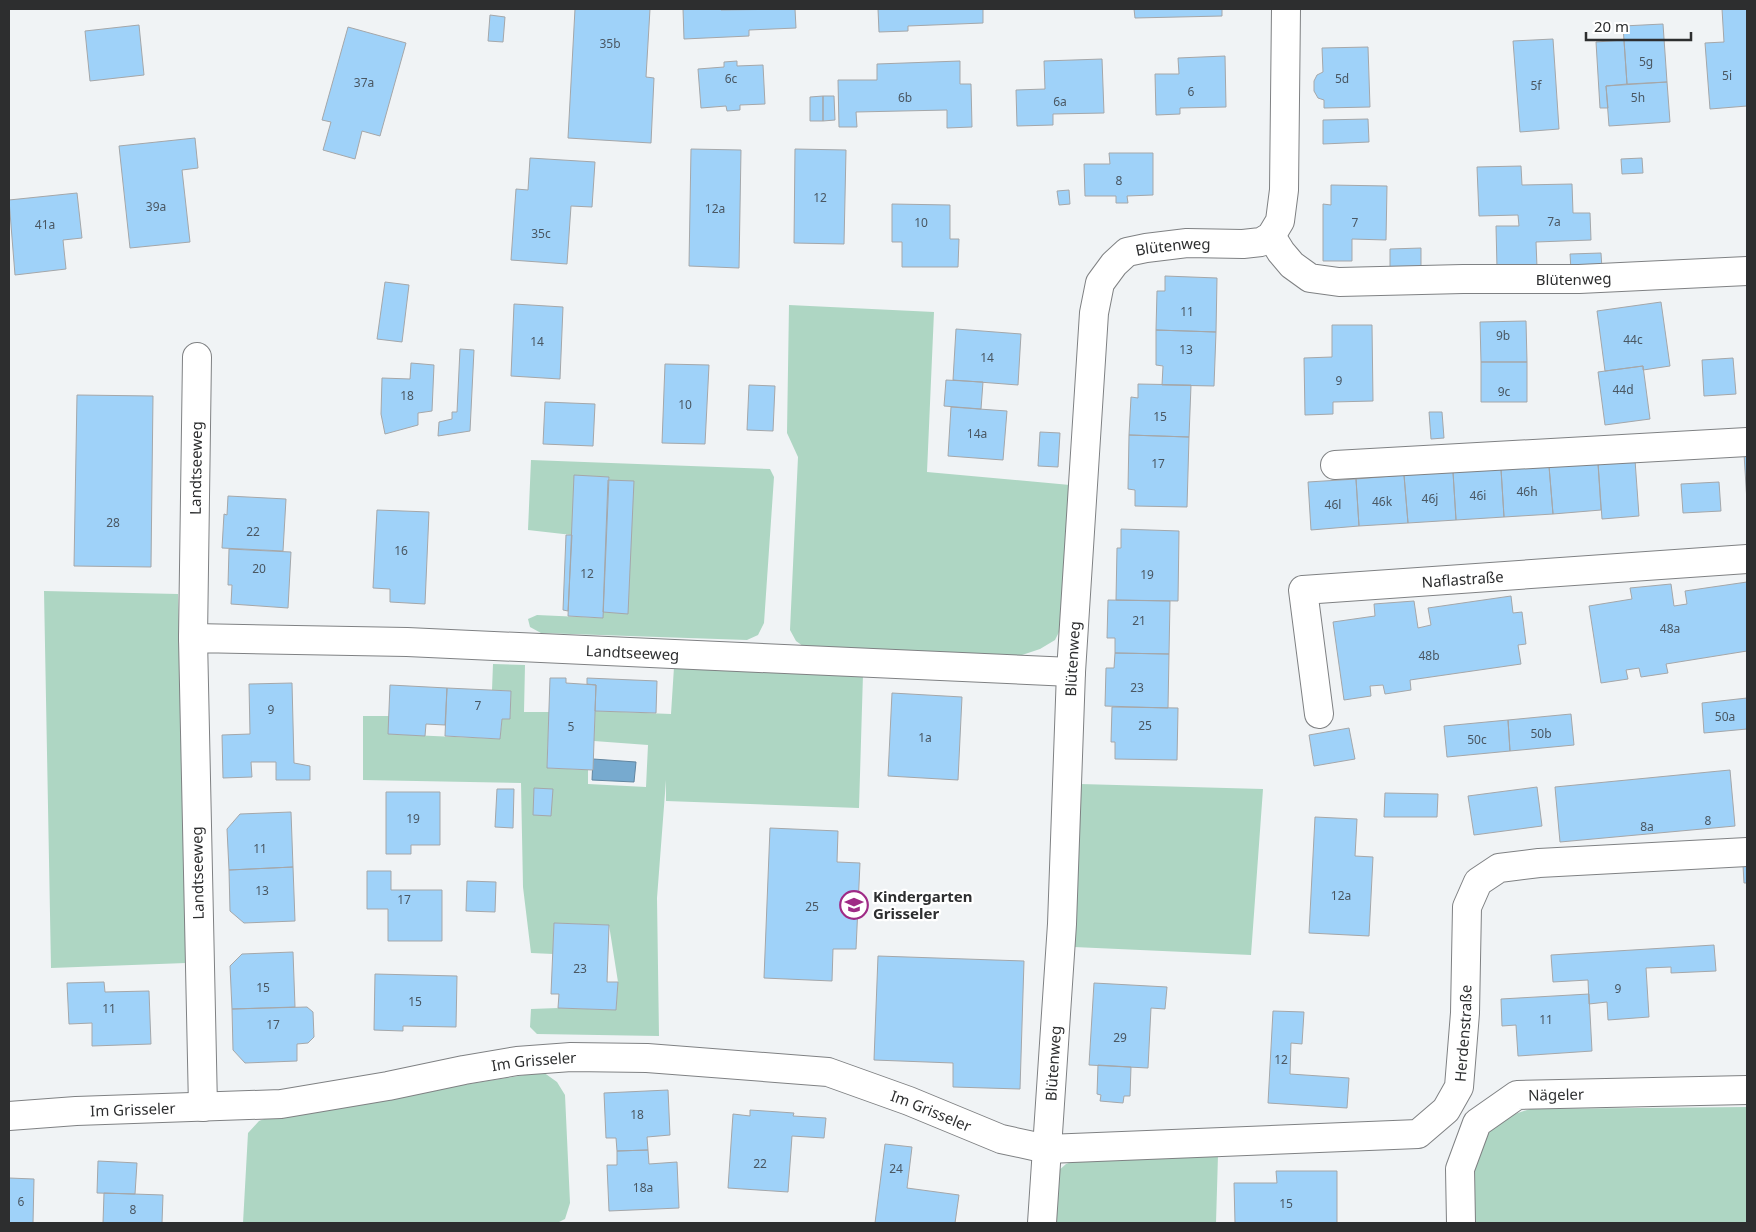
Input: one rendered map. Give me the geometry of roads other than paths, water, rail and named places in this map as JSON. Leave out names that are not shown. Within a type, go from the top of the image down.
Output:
[{"type":"street","points":[[1271,236],[1280,221],[1284,190],[1286,9]]},
{"type":"street","name":"Blütenweg","points":[[1042,1223],[1062,924],[1071,672],[1094,313],[1100,283],[1114,264],[1127,252],[1146,248],[1187,243],[1243,244],[1260,242],[1271,236],[1292,265],[1310,278],[1339,282],[1579,278],[1747,271]]},
{"type":"street","name":"Landtseeweg","points":[[197,358],[193,638],[203,1107]]},
{"type":"street","points":[[1335,464],[1747,442]]},
{"type":"street","name":"Naflastraße","points":[[1319,714],[1303,590],[1747,559]]},
{"type":"street","name":"Landtseeweg","points":[[193,638],[408,642],[1071,672]]},
{"type":"street","name":"Herdenstraße","points":[[1047,1149],[1418,1134],[1446,1110],[1459,1087],[1465,1013],[1467,907],[1478,882],[1499,868],[1539,863],[1747,852]]},
{"type":"street","name":"Im Grisseler","points":[[9,1116],[76,1111],[280,1104],[388,1086],[517,1061],[572,1057],[647,1058],[748,1064],[828,1072],[909,1101],[1001,1139],[1047,1149]]},
{"type":"street","name":"Nägeler","points":[[1461,1223],[1460,1169],[1477,1123],[1517,1095],[1747,1090]]},
{"type":"water","points":[[593,759],[636,762],[634,782],[592,780]]},
{"type":"place","name":"Kindergarten Grisseler","points":[[854,905]]}]
